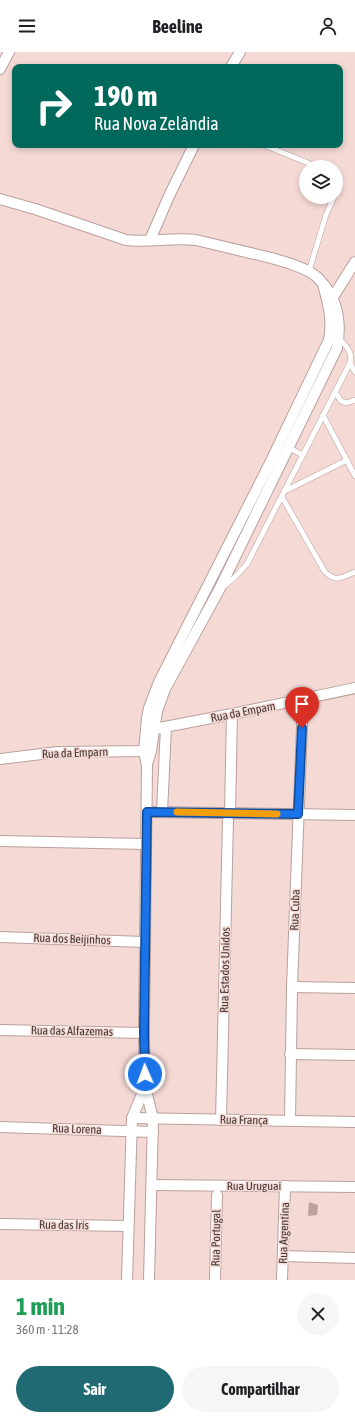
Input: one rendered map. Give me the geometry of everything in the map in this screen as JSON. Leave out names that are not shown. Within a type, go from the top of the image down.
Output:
[{"type":"street","points":[[0,69],[9,52]]},
{"type":"street","points":[[233,64],[240,52]]},
{"type":"street","points":[[150,240],[169,196],[193,148]]},
{"type":"street","points":[[0,199],[35,209],[126,240],[138,242],[150,240],[196,240],[279,260],[314,274],[333,297],[339,322],[339,338],[337,348],[219,590],[165,689],[150,730]]},
{"type":"street","points":[[333,297],[355,262]]},
{"type":"street","points":[[149,1280],[153,1118],[146,1087],[144,1033],[147,751],[150,730],[149,708],[159,682],[280,443],[329,340],[331,321],[329,306],[323,284]]},
{"type":"street","points":[[280,443],[289,448]]},
{"type":"street","name":"Rua da Empam","points":[[150,730],[303,700],[355,688]]},
{"type":"street","name":"Rua Cuba","points":[[290,1121],[292,987],[303,700]]},
{"type":"street","name":"Rua Estados Unidos","points":[[221,1120],[232,714]]},
{"type":"street","points":[[162,812],[166,727]]},
{"type":"street","name":"Rua da Emparn","points":[[0,759],[58,752],[147,751]]},
{"type":"street","points":[[147,812],[229,817],[298,814],[355,815]]},
{"type":"street","points":[[0,841],[146,844]]},
{"type":"street","name":"Rua dos Beijinhos","points":[[0,937],[145,942]]},
{"type":"street","points":[[292,987],[355,988]]},
{"type":"street","name":"Rua das Alfazemas","points":[[0,1030],[144,1033]]},
{"type":"street","points":[[290,1054],[355,1055]]},
{"type":"street","points":[[127,1280],[132,1118],[146,1087]]},
{"type":"street","name":"Rua França","points":[[132,1118],[355,1122]]},
{"type":"street","name":"Rua Lorena","points":[[0,1127],[153,1132]]},
{"type":"street","name":"Rua Uruguai","points":[[152,1185],[355,1187]]},
{"type":"street","name":"Rua Argentina","points":[[282,1280],[286,1186]]},
{"type":"street","name":"Rua Portugal","points":[[215,1280],[217,1195]]},
{"type":"street","name":"Rua das Íris","points":[[0,1224],[128,1226]]},
{"type":"street","points":[[283,1256],[355,1258]]},
{"type":"lane","points":[[271,148],[301,160]]},
{"type":"lane","points":[[309,271],[326,215],[331,204]]},
{"type":"lane","points":[[219,590],[234,578],[247,564],[350,363],[351,354],[339,338]]},
{"type":"lane","points":[[350,363],[355,372]]},
{"type":"lane","points":[[335,392],[341,401],[346,403],[355,400]]},
{"type":"lane","points":[[324,414],[355,476]]},
{"type":"lane","points":[[289,448],[303,455]]},
{"type":"lane","points":[[285,490],[347,460]]},
{"type":"lane","points":[[282,497],[325,572],[332,578],[337,579],[355,572]]},
{"type":"building","points":[[309,1202],[318,1205],[317,1215],[308,1216]]},
{"type":"slow traffic","points":[[177,812],[277,814]]},
{"type":"route","points":[[145,1074],[144,1033],[147,812],[298,814],[302,728]]}]
